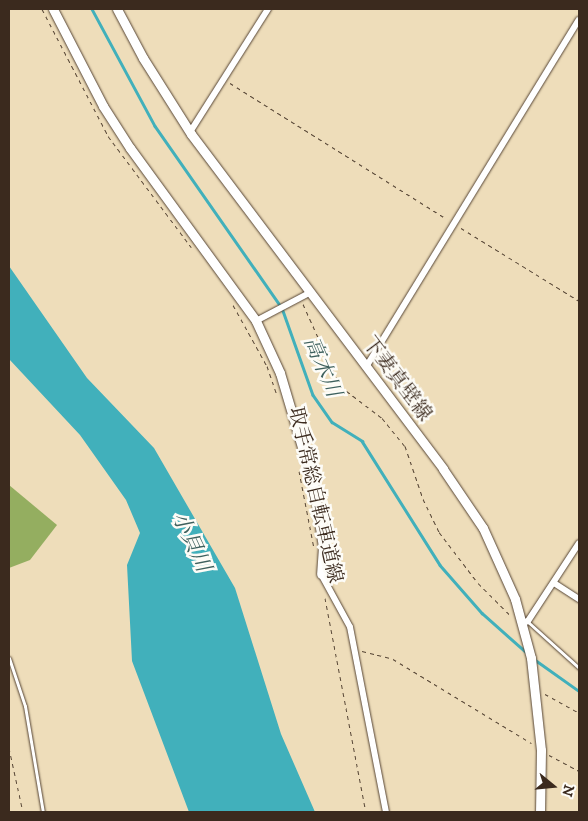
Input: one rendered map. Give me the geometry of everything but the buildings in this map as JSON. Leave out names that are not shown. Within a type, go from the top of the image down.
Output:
[{"type":"main road","points":[[53,9],[103,106],[130,148],[256,321],[280,373],[314,488],[323,547],[321,574]]},
{"type":"main road","name":"下妻真壁線","points":[[117,9],[143,58],[190,132],[304,295],[366,367],[483,528],[506,576],[525,625],[535,686],[541,750],[540,812]]},
{"type":"street","points":[[190,132],[268,9]]},
{"type":"street","points":[[366,367],[579,20]]},
{"type":"street","points":[[256,321],[304,295]]},
{"type":"street","points":[[525,625],[579,543]]},
{"type":"street","points":[[321,574],[341,606],[356,651],[386,812]]},
{"type":"street","points":[[554,583],[579,599]]},
{"type":"lane","points":[[525,625],[579,668]]},
{"type":"lane","points":[[9,658],[25,706],[43,812]]},
{"type":"path","points":[[42,9],[108,136],[195,253]]},
{"type":"path","points":[[224,80],[579,301]]},
{"type":"path","points":[[304,295],[303,310],[340,386],[392,428],[405,446],[423,499],[439,532],[478,583],[508,614],[525,625]]},
{"type":"path","name":"取手常総自転車道線","points":[[232,303],[267,366],[279,402]]},
{"type":"path","name":"取手常総自転車道線","points":[[298,463],[316,557]]},
{"type":"path","name":"取手常総自転車道線","points":[[324,594],[366,812]]},
{"type":"path","points":[[356,651],[393,659],[541,750],[579,771]]},
{"type":"path","points":[[535,686],[579,713]]},
{"type":"path","points":[[9,748],[23,812]]},
{"type":"green space","points":[[9,485],[57,525],[30,560],[9,568]]},
{"type":"water","name":"小貝川","points":[[9,266],[87,378],[154,448],[235,588],[281,734],[315,812],[189,812],[132,661],[127,565],[140,533],[126,500],[80,435],[9,359]]},
{"type":"waterway","name":"高木川","points":[[92,9],[155,126],[282,308],[313,395],[332,422],[362,441],[440,565],[482,613],[526,652]]},
{"type":"waterway","name":"高木川","points":[[534,659],[579,691]]}]
